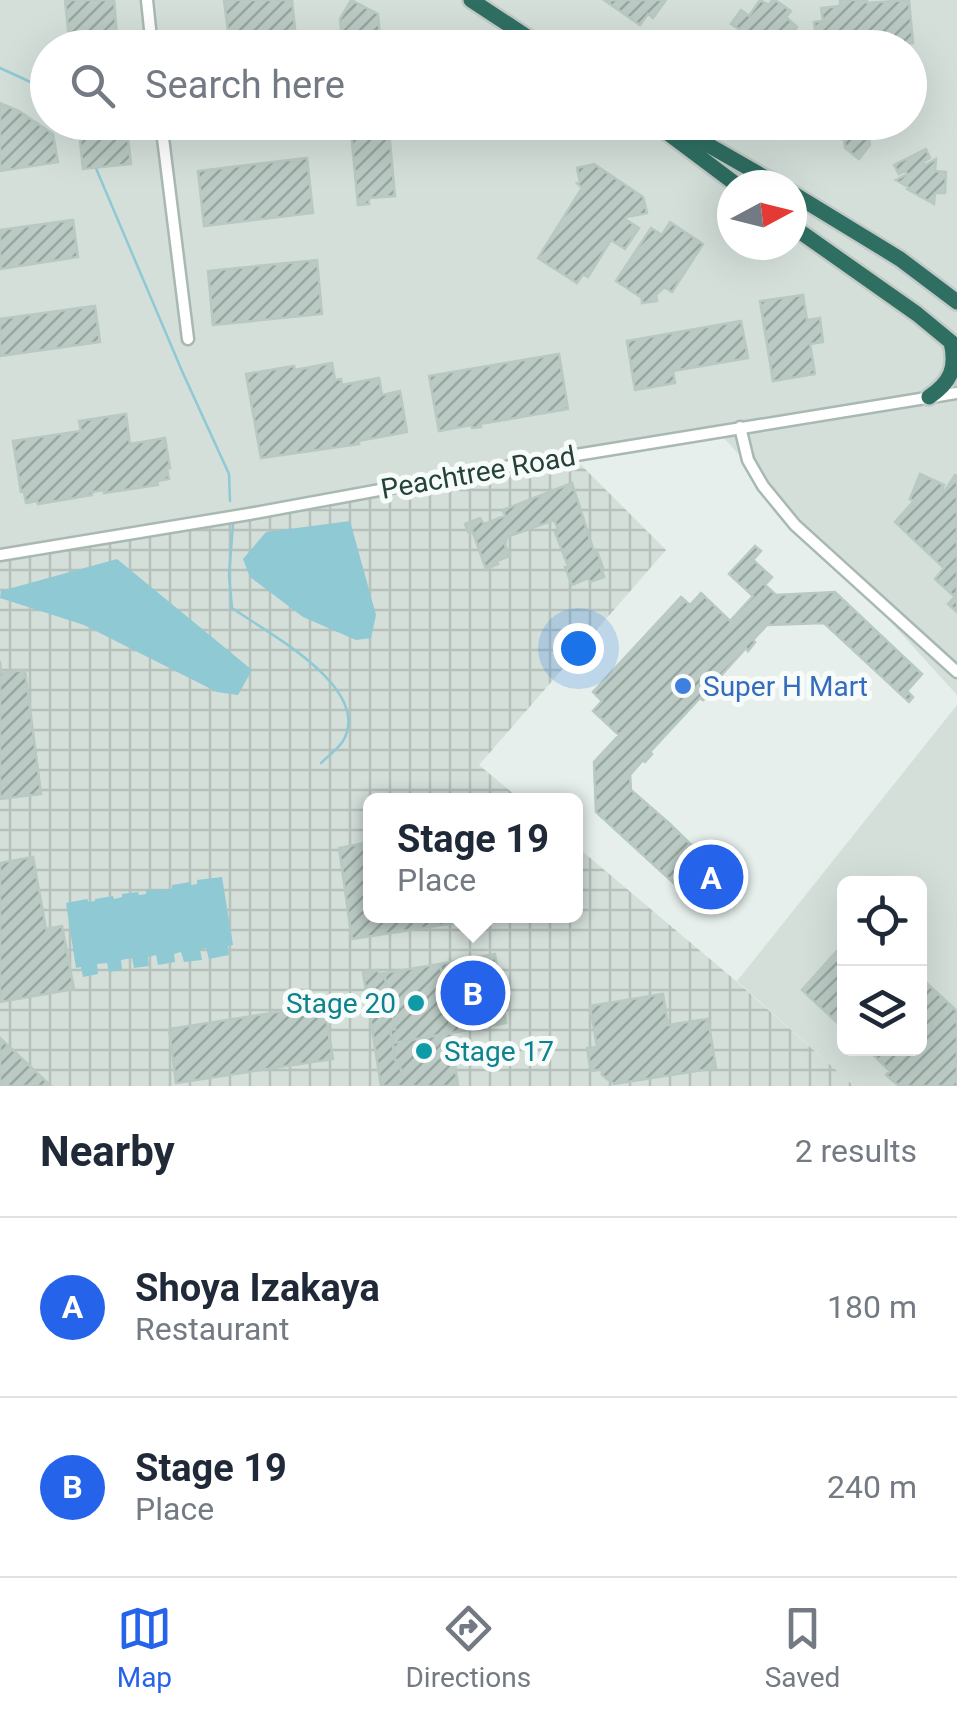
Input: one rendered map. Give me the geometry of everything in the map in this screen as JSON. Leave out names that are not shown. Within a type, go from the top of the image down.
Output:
[{"type":"highway","points":[[471,0],[517,30]]},
{"type":"highway","points":[[677,140],[717,170]]},
{"type":"highway","points":[[699,140],[752,170]]},
{"type":"highway","points":[[807,203],[900,259],[957,302]]},
{"type":"highway","points":[[807,237],[954,344],[953,373],[948,383],[929,397]]},
{"type":"street","points":[[148,0],[150,30]]},
{"type":"street","points":[[163,140],[188,339]]},
{"type":"street","name":"Peachtree Road","points":[[0,555],[957,393]]},
{"type":"street","points":[[740,428],[748,460],[794,525],[957,672]]},
{"type":"shaded area","points":[[0,0],[957,0],[957,695],[722,436],[0,551]]},
{"type":"shaded area","points":[[576,460],[666,550],[479,765],[513,793],[363,793],[363,923],[583,923],[583,852],[854,1086],[0,1086],[0,551]]},
{"type":"shaded area","points":[[957,705],[957,1086],[854,1086],[737,981]]},
{"type":"water","points":[[350,521],[376,615],[371,638],[356,640],[303,617],[250,577],[243,559],[266,532]]},
{"type":"water","points":[[117,559],[252,670],[238,695],[217,692],[84,625],[0,598],[1,591]]},
{"type":"water","points":[[222,877],[233,945],[228,946],[229,955],[209,959],[206,948],[200,950],[202,960],[184,962],[181,952],[174,954],[175,962],[158,965],[156,955],[148,957],[149,966],[134,968],[132,958],[121,960],[122,970],[109,972],[107,963],[97,964],[98,974],[83,977],[81,967],[76,968],[66,903],[146,894],[146,890],[172,889],[172,885],[191,885],[197,884],[197,880]]},
{"type":"building","points":[[65,0],[114,0],[116,30],[68,30]]},
{"type":"building","points":[[224,0],[292,0],[295,30],[228,30]]},
{"type":"building","points":[[351,0],[378,14],[379,30],[341,30],[340,19]]},
{"type":"building","points":[[604,0],[666,0],[653,18],[648,14],[640,25]]},
{"type":"building","points":[[760,0],[769,5],[775,0],[791,11],[786,17],[797,27],[740,30],[731,24],[741,10],[749,16]]},
{"type":"building","points":[[840,0],[909,0],[912,30],[815,30],[814,22],[823,21],[821,8],[840,6]]},
{"type":"building","points":[[0,103],[30,118],[30,140],[54,140],[58,162],[0,171]]},
{"type":"building","points":[[80,140],[128,140],[131,164],[83,169]]},
{"type":"building","points":[[352,140],[390,140],[395,196],[369,198],[369,204],[358,205]]},
{"type":"building","points":[[844,140],[869,140],[870,145],[859,159],[845,148]]},
{"type":"building","points":[[926,149],[930,158],[923,162],[925,165],[936,159],[935,171],[946,172],[945,193],[935,193],[934,204],[896,180],[907,174],[899,174],[894,165]]},
{"type":"building","points":[[307,158],[313,213],[204,226],[198,171]]},
{"type":"building","points":[[594,164],[643,197],[647,213],[626,217],[639,228],[625,249],[611,240],[588,277],[583,274],[577,283],[538,258],[582,188],[577,183],[577,168]]},
{"type":"building","points":[[73,220],[78,257],[0,269],[0,230]]},
{"type":"building","points":[[670,222],[703,244],[672,292],[664,287],[656,295],[657,301],[642,303],[642,298],[616,281],[651,228],[662,235]]},
{"type":"building","points":[[317,260],[322,314],[213,325],[208,271]]},
{"type":"building","points":[[803,295],[807,320],[820,318],[823,342],[810,344],[815,374],[773,381],[760,301]]},
{"type":"building","points":[[95,306],[100,342],[0,356],[0,319]]},
{"type":"building","points":[[741,321],[748,358],[673,371],[675,383],[635,390],[627,341]]},
{"type":"building","points":[[559,354],[568,409],[480,424],[481,427],[439,431],[429,376]]},
{"type":"building","points":[[332,363],[335,380],[341,379],[342,385],[379,378],[382,395],[400,391],[407,432],[358,441],[359,444],[261,458],[246,374]]},
{"type":"building","points":[[126,414],[130,444],[165,438],[169,479],[157,481],[158,485],[26,503],[13,441],[81,431],[79,421]]},
{"type":"building","points":[[920,474],[944,485],[944,492],[957,476],[957,612],[948,604],[955,597],[935,579],[944,568],[895,522],[912,503],[914,506],[915,501],[910,499]]},
{"type":"building","points":[[572,483],[604,577],[572,585],[554,520],[507,537],[505,545],[510,556],[486,569],[472,530],[468,532],[465,524],[480,518],[484,524],[505,516],[503,510]]},
{"type":"building","points":[[755,546],[761,551],[753,560],[772,577],[765,585],[776,595],[835,592],[922,674],[907,691],[913,697],[909,702],[824,623],[767,625],[753,640],[748,651],[746,648],[703,700],[700,698],[630,775],[631,790],[738,886],[727,899],[718,892],[703,910],[596,812],[594,762],[619,735],[593,711],[602,701],[593,692],[681,597],[690,605],[701,593],[730,621],[753,596],[729,574]]},
{"type":"building","points":[[0,661],[1,673],[25,670],[41,794],[0,799]]},
{"type":"building","points":[[363,843],[363,923],[455,923],[352,939],[339,848]]},
{"type":"building","points":[[33,857],[46,929],[62,926],[74,989],[0,1002],[0,863]]},
{"type":"building","points":[[837,951],[837,1022],[802,990]]},
{"type":"building","points":[[495,954],[506,1023],[451,1033],[440,964]]},
{"type":"building","name":"Stage 20","points":[[440,964],[451,1033],[393,1043],[390,1030],[395,1029],[392,1014],[387,1014],[385,977],[380,978],[379,974]]},
{"type":"building","points":[[378,970],[380,978],[385,977],[387,1014],[392,1014],[395,1029],[390,1030],[402,1077],[397,1078],[398,1086],[381,1086],[363,972]]},
{"type":"building","points":[[927,983],[957,1011],[957,1086],[899,1086],[886,1075],[890,1071],[874,1056],[927,1056]]},
{"type":"building","points":[[663,994],[668,1025],[708,1019],[716,1068],[614,1084],[602,1075],[602,1069],[591,1071],[587,1048],[597,1047],[590,1006]]},
{"type":"building","points":[[324,1005],[333,1059],[176,1083],[169,1029]]},
{"type":"building","name":"Stage 17","points":[[451,1033],[458,1086],[398,1086],[397,1078],[402,1077],[393,1043]]},
{"type":"building","points":[[0,1038],[51,1086],[0,1086]]},
{"type":"waterway","points":[[0,68],[30,82]]},
{"type":"waterway","points":[[95,166],[229,474],[230,501]]},
{"type":"waterway","points":[[233,525],[229,575],[232,608],[312,664],[344,701],[349,721],[343,741],[321,763]]},
{"type":"place","name":"Super H Mart","points":[[683,686]]},
{"type":"place","name":"Shoya Izakaya","points":[[711,877]]},
{"type":"place","name":"Stage 19","points":[[473,993]]},
{"type":"place","name":"Stage 20","points":[[416,1003]]},
{"type":"place","name":"Stage 17","points":[[424,1051]]}]
